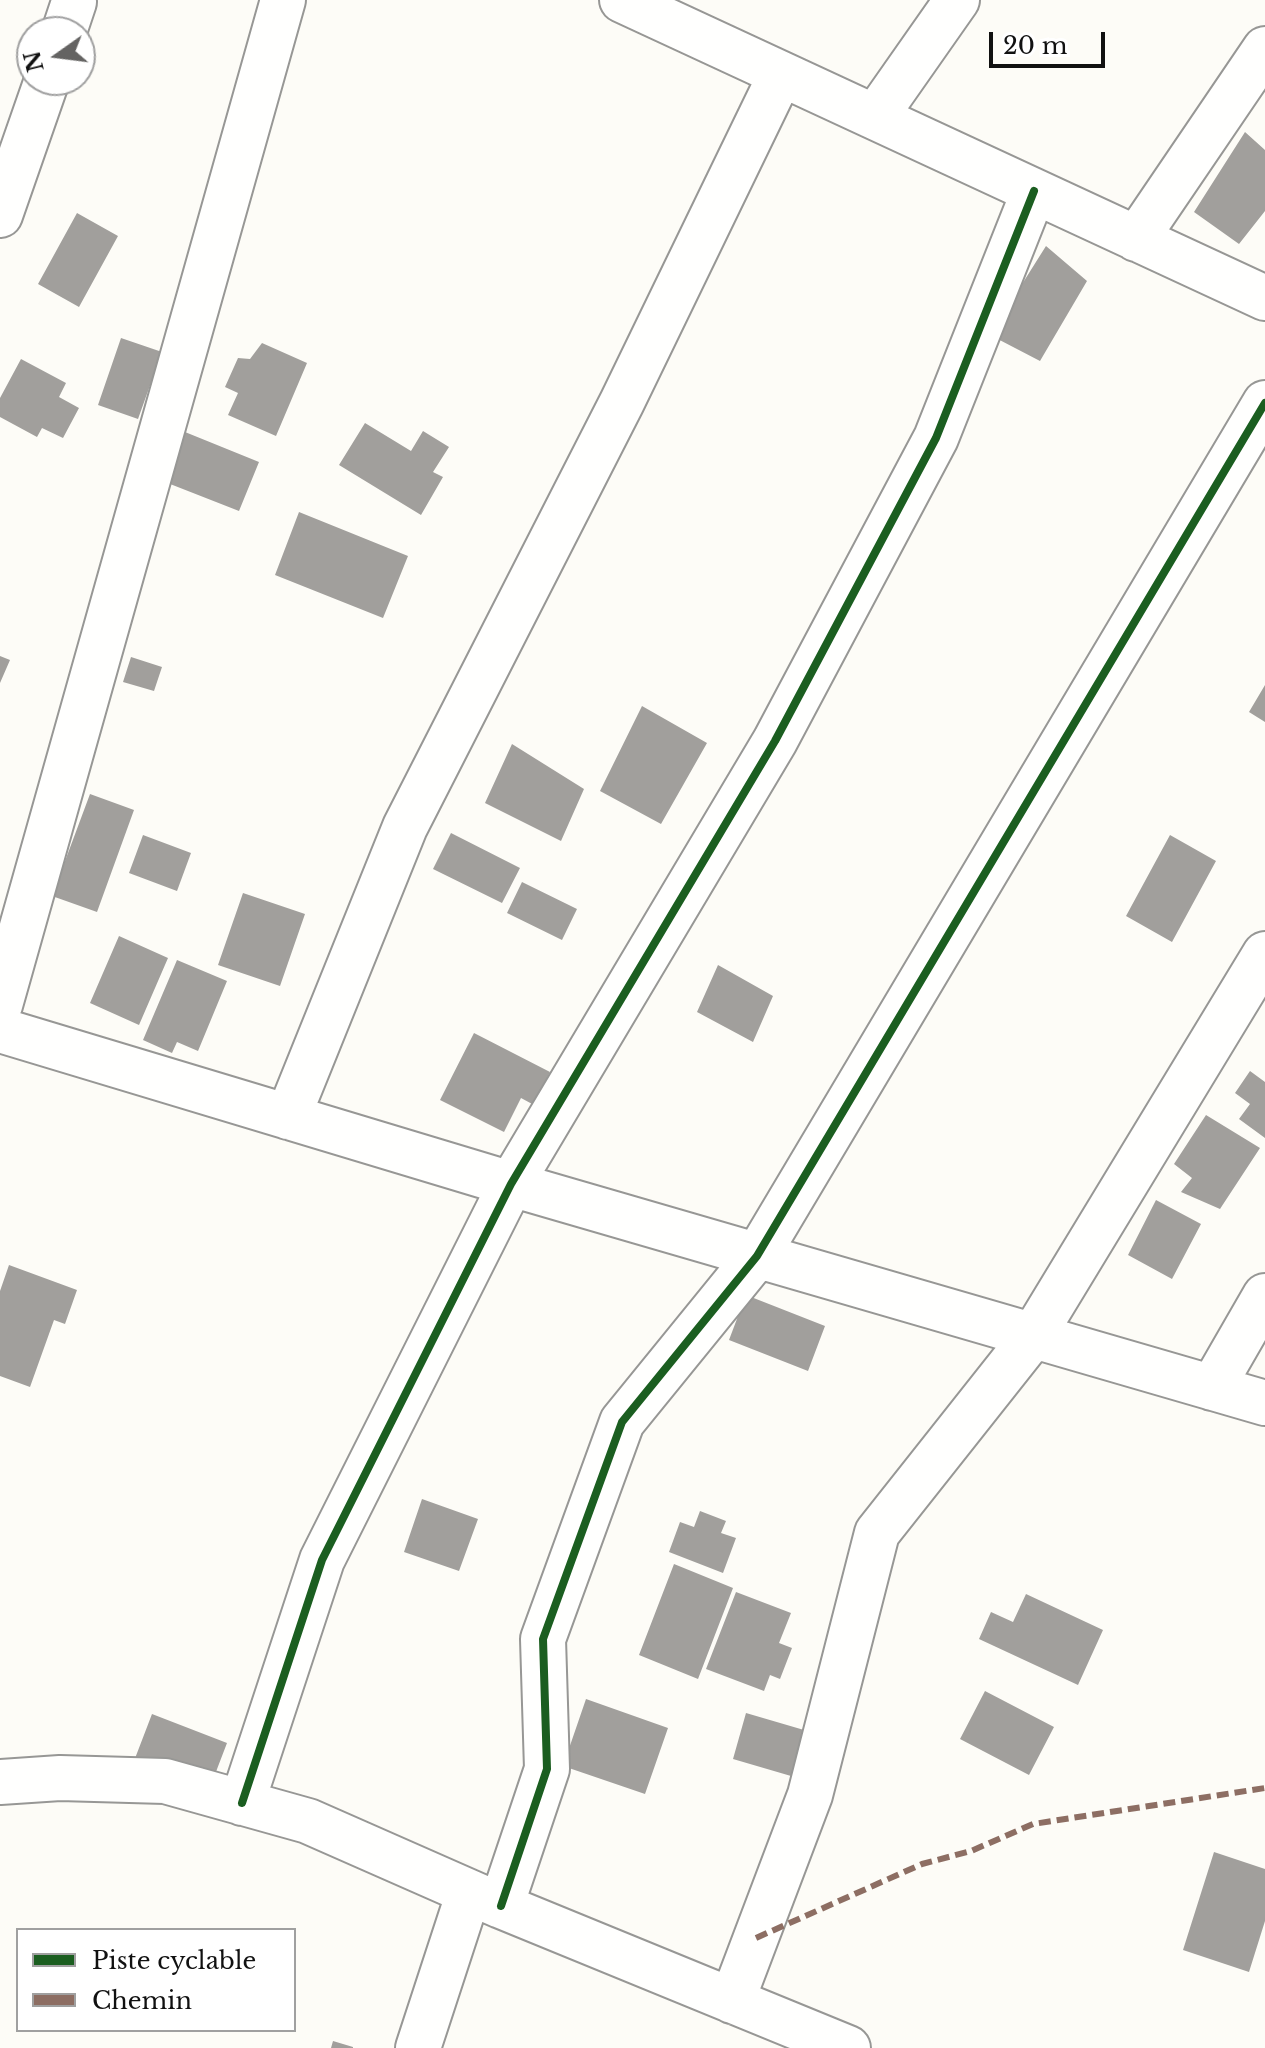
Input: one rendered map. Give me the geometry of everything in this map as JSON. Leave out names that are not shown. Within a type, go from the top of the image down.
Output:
[{"type":"street","points":[[0,1005],[283,0]]},
{"type":"street","points":[[622,0],[1265,298]]},
{"type":"street","points":[[875,117],[957,0]]},
{"type":"street","points":[[1136,239],[1265,49]]},
{"type":"street","points":[[288,1117],[405,827],[622,402],[781,74]]},
{"type":"street","points":[[0,215],[41,96]]},
{"type":"street","points":[[242,1803],[322,1560],[511,1184],[775,741],[936,438],[1034,191]]},
{"type":"street","points":[[418,2048],[547,1769],[543,1639],[622,1422],[757,1256],[1265,403]]},
{"type":"street","points":[[732,2001],[810,1795],[877,1533],[1033,1336],[1265,954]]},
{"type":"street","points":[[0,1030],[511,1184],[1265,1403]]},
{"type":"street","points":[[1212,1388],[1265,1296]]},
{"type":"street","points":[[0,1782],[60,1778],[165,1781],[308,1821],[485,1899],[848,2048]]},
{"type":"building","points":[[1245,132],[1265,150],[1265,211],[1239,244],[1194,212]]},
{"type":"building","points":[[77,213],[118,236],[79,307],[38,284]]},
{"type":"building","points":[[1046,246],[1087,281],[1040,361],[990,335]]},
{"type":"building","points":[[121,338],[162,352],[138,419],[98,405]]},
{"type":"building","points":[[262,343],[307,363],[276,436],[228,415],[238,393],[225,387],[238,358],[250,359]]},
{"type":"building","points":[[21,359],[66,383],[59,397],[79,408],[63,438],[42,428],[37,437],[0,417],[0,398]]},
{"type":"building","points":[[365,423],[411,451],[423,431],[449,447],[433,472],[443,477],[421,515],[339,465]]},
{"type":"building","points":[[185,432],[259,462],[239,511],[165,482]]},
{"type":"building","points":[[299,512],[408,556],[383,618],[275,575]]},
{"type":"building","points":[[0,656],[10,660],[0,683]]},
{"type":"building","points":[[131,657],[162,667],[154,691],[123,682]]},
{"type":"building","points":[[1265,685],[1265,722],[1249,712]]},
{"type":"building","points":[[642,706],[707,743],[661,824],[600,791]]},
{"type":"building","points":[[512,744],[584,789],[561,841],[485,803]]},
{"type":"building","points":[[90,794],[134,810],[97,912],[52,896]]},
{"type":"building","points":[[451,833],[520,868],[502,903],[433,869]]},
{"type":"building","points":[[143,835],[191,853],[177,891],[129,873]]},
{"type":"building","points":[[1170,835],[1216,861],[1172,942],[1126,916]]},
{"type":"building","points":[[522,882],[577,909],[562,940],[507,913]]},
{"type":"building","points":[[243,893],[305,914],[280,986],[218,965]]},
{"type":"building","points":[[119,936],[168,958],[139,1025],[90,1003]]},
{"type":"building","points":[[177,960],[227,981],[198,1051],[177,1042],[172,1053],[143,1040]]},
{"type":"building","points":[[718,965],[773,996],[753,1042],[697,1012]]},
{"type":"building","points":[[474,1033],[550,1072],[534,1105],[521,1098],[504,1132],[440,1100]]},
{"type":"building","points":[[1250,1071],[1265,1082],[1265,1138],[1239,1119],[1250,1104],[1235,1093]]},
{"type":"building","points":[[1206,1115],[1260,1148],[1220,1209],[1181,1192],[1192,1178],[1174,1164]]},
{"type":"building","points":[[1156,1200],[1201,1224],[1172,1279],[1128,1255]]},
{"type":"building","points":[[9,1265],[77,1290],[65,1324],[54,1320],[30,1387],[0,1376],[0,1291]]},
{"type":"building","points":[[746,1295],[825,1326],[808,1371],[729,1340]]},
{"type":"building","points":[[422,1499],[478,1519],[459,1571],[404,1552]]},
{"type":"building","points":[[700,1511],[726,1521],[721,1533],[736,1538],[723,1573],[669,1552],[680,1522],[694,1527]]},
{"type":"building","points":[[674,1564],[733,1588],[698,1679],[639,1655]]},
{"type":"building","points":[[736,1592],[791,1613],[779,1643],[792,1648],[780,1679],[770,1675],[764,1691],[706,1669]]},
{"type":"building","points":[[1026,1594],[1103,1630],[1078,1685],[979,1639],[991,1612],[1013,1622]]},
{"type":"building","points":[[985,1691],[1054,1727],[1029,1775],[960,1739]]},
{"type":"building","points":[[586,1699],[668,1728],[645,1794],[563,1766]]},
{"type":"building","points":[[746,1713],[804,1730],[791,1776],[733,1759]]},
{"type":"building","points":[[152,1714],[227,1743],[209,1790],[134,1761]]},
{"type":"building","points":[[1214,1852],[1265,1869],[1265,1921],[1249,1972],[1183,1950]]},
{"type":"building","points":[[333,2041],[353,2047],[353,2048],[331,2048]]},
{"type":"marked path","points":[[756,1938],[922,1864],[971,1851],[1033,1824],[1265,1788]]},
{"type":"cycle path","points":[[242,1803],[322,1560],[511,1184],[775,741],[936,438],[1034,191]]},
{"type":"cycle path","points":[[501,1906],[547,1769],[543,1639],[622,1422],[757,1256],[1265,403]]}]
